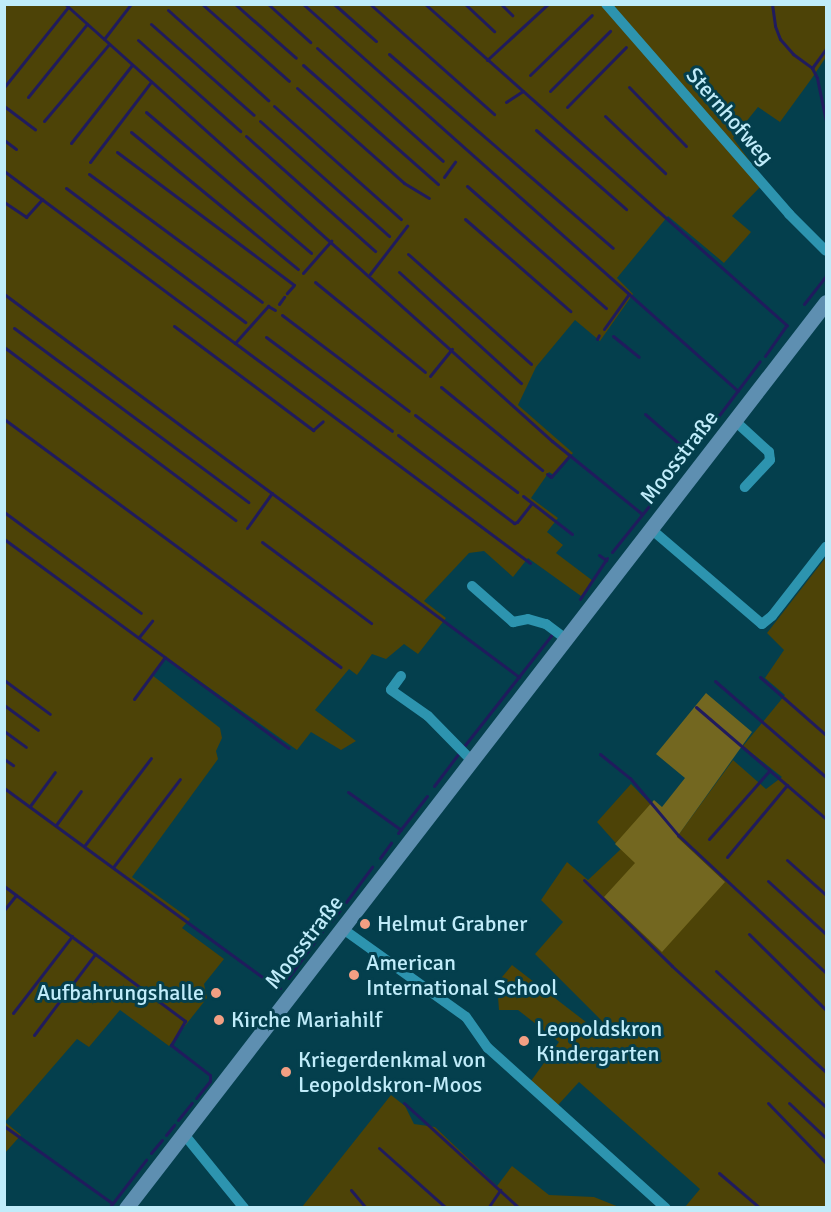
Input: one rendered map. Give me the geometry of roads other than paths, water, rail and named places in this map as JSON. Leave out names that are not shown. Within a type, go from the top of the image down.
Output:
[{"type":"street","name":"Sternhofweg","points":[[606,4],[789,214],[826,251]]},
{"type":"street","name":"Moosstraße","points":[[126,1208],[826,302]]},
{"type":"street","points":[[735,421],[769,452],[770,460],[745,487]]},
{"type":"street","points":[[651,529],[762,624],[772,616],[826,547]]},
{"type":"street","points":[[472,586],[513,622],[528,619],[546,624],[566,639]]},
{"type":"street","points":[[401,676],[392,690],[428,716],[472,761]]},
{"type":"street","points":[[343,929],[466,1017],[488,1048],[666,1208]]},
{"type":"street","points":[[183,1133],[244,1208]]},
{"type":"waterway","points":[[65,4],[552,441],[642,514]]},
{"type":"waterway","points":[[104,39],[131,4]]},
{"type":"waterway","points":[[202,4],[289,81]]},
{"type":"waterway","points":[[235,4],[296,58]]},
{"type":"waterway","points":[[268,4],[310,42]]},
{"type":"waterway","points":[[303,4],[738,391]]},
{"type":"waterway","points":[[334,4],[376,41]]},
{"type":"waterway","points":[[370,4],[494,114]]},
{"type":"waterway","points":[[425,4],[787,325]]},
{"type":"waterway","points":[[465,4],[494,31]]},
{"type":"waterway","points":[[501,4],[512,15]]},
{"type":"waterway","points":[[487,60],[548,4]]},
{"type":"waterway","points":[[772,4],[775,26],[780,39],[793,54],[812,68],[817,78],[826,121]]},
{"type":"waterway","points":[[5,86],[68,7]]},
{"type":"waterway","points":[[168,10],[268,100]]},
{"type":"waterway","points":[[530,75],[592,15]]},
{"type":"waterway","points":[[28,97],[87,24]]},
{"type":"waterway","points":[[151,24],[254,115]]},
{"type":"waterway","points":[[550,91],[610,31]]},
{"type":"waterway","points":[[138,40],[240,131]]},
{"type":"waterway","points":[[44,121],[109,44]]},
{"type":"waterway","points":[[567,107],[626,47]]},
{"type":"waterway","points":[[317,48],[443,161]]},
{"type":"waterway","points":[[812,68],[826,49]]},
{"type":"waterway","points":[[389,54],[613,248]]},
{"type":"waterway","points":[[71,143],[132,65]]},
{"type":"waterway","points":[[303,65],[438,184]]},
{"type":"waterway","points":[[90,162],[151,82]]},
{"type":"waterway","points":[[629,87],[686,146]]},
{"type":"waterway","points":[[297,88],[404,183],[429,198]]},
{"type":"waterway","points":[[506,102],[523,91]]},
{"type":"waterway","points":[[4,106],[35,129]]},
{"type":"waterway","points":[[274,106],[401,219]]},
{"type":"waterway","points":[[146,112],[311,253]]},
{"type":"waterway","points":[[605,116],[665,173]]},
{"type":"waterway","points":[[260,121],[389,236]]},
{"type":"waterway","points":[[536,130],[626,209]]},
{"type":"waterway","points":[[131,132],[298,269]]},
{"type":"waterway","points":[[246,136],[375,251]]},
{"type":"waterway","points":[[4,140],[16,149]]},
{"type":"waterway","points":[[117,152],[294,285],[287,293]]},
{"type":"waterway","points":[[444,177],[455,162]]},
{"type":"waterway","points":[[4,171],[235,343],[268,306],[275,310]]},
{"type":"waterway","points":[[89,174],[262,302]]},
{"type":"waterway","points":[[467,186],[606,308]]},
{"type":"waterway","points":[[66,188],[245,322]]},
{"type":"waterway","points":[[4,202],[26,217],[42,199]]},
{"type":"waterway","points":[[465,219],[570,311]]},
{"type":"waterway","points":[[370,274],[407,226]]},
{"type":"waterway","points":[[303,273],[331,241]]},
{"type":"waterway","points":[[408,254],[531,364]]},
{"type":"waterway","points":[[399,272],[521,383]]},
{"type":"waterway","points":[[804,304],[826,276]]},
{"type":"waterway","points":[[315,282],[425,372]]},
{"type":"waterway","points":[[4,294],[519,677]]},
{"type":"waterway","points":[[604,329],[629,294]]},
{"type":"waterway","points":[[279,304],[284,297]]},
{"type":"waterway","points":[[282,315],[409,411]]},
{"type":"waterway","points":[[174,326],[313,430],[323,421]]},
{"type":"waterway","points":[[765,356],[786,326]]},
{"type":"waterway","points":[[14,328],[248,502]]},
{"type":"waterway","points":[[597,339],[599,335]]},
{"type":"waterway","points":[[613,336],[639,357]]},
{"type":"waterway","points":[[266,337],[392,431]]},
{"type":"waterway","points":[[235,343],[530,563]]},
{"type":"waterway","points":[[4,347],[235,520]]},
{"type":"waterway","points":[[430,376],[452,349]]},
{"type":"waterway","points":[[717,418],[760,361]]},
{"type":"waterway","points":[[441,387],[542,470]]},
{"type":"waterway","points":[[645,414],[690,453]]},
{"type":"waterway","points":[[415,415],[517,492]]},
{"type":"waterway","points":[[4,419],[340,667]]},
{"type":"waterway","points":[[710,427],[714,422]]},
{"type":"waterway","points":[[658,495],[705,433]]},
{"type":"waterway","points":[[398,435],[514,523],[532,503]]},
{"type":"waterway","points":[[547,474],[551,477],[570,455]]},
{"type":"waterway","points":[[247,528],[272,493]]},
{"type":"waterway","points":[[523,496],[572,534]]},
{"type":"waterway","points":[[612,552],[653,501]]},
{"type":"waterway","points":[[4,512],[141,613]]},
{"type":"waterway","points":[[4,539],[288,748]]},
{"type":"waterway","points":[[262,542],[371,623]]},
{"type":"waterway","points":[[599,555],[606,560]]},
{"type":"waterway","points":[[580,599],[607,558]]},
{"type":"waterway","points":[[139,637],[152,621]]},
{"type":"waterway","points":[[465,745],[553,633]]},
{"type":"waterway","points":[[134,699],[165,657]]},
{"type":"waterway","points":[[760,677],[826,735]]},
{"type":"waterway","points":[[4,680],[50,714]]},
{"type":"waterway","points":[[715,681],[826,777]]},
{"type":"waterway","points":[[4,705],[38,730]]},
{"type":"waterway","points":[[696,707],[826,819]]},
{"type":"waterway","points":[[4,731],[26,747]]},
{"type":"waterway","points":[[434,786],[459,753]]},
{"type":"waterway","points":[[600,754],[630,778],[678,835],[826,973]]},
{"type":"waterway","points":[[85,845],[151,758]]},
{"type":"waterway","points":[[4,759],[13,765]]},
{"type":"waterway","points":[[709,839],[769,771]]},
{"type":"waterway","points":[[30,806],[55,772]]},
{"type":"waterway","points":[[114,866],[180,779]]},
{"type":"waterway","points":[[727,857],[787,785]]},
{"type":"waterway","points":[[4,788],[280,988]]},
{"type":"waterway","points":[[56,825],[81,791]]},
{"type":"waterway","points":[[348,792],[401,830]]},
{"type":"waterway","points":[[398,833],[427,796]]},
{"type":"waterway","points":[[380,858],[391,843]]},
{"type":"waterway","points":[[787,860],[826,895]]},
{"type":"waterway","points":[[346,902],[372,867]]},
{"type":"waterway","points":[[584,880],[672,966],[826,1107]]},
{"type":"waterway","points":[[768,881],[826,934]]},
{"type":"waterway","points":[[4,886],[185,1021],[171,1045],[210,1075],[210,1081],[196,1098]]},
{"type":"waterway","points":[[4,910],[16,895]]},
{"type":"waterway","points":[[331,921],[340,910]]},
{"type":"waterway","points":[[288,978],[323,930]]},
{"type":"waterway","points":[[749,934],[826,1010]]},
{"type":"waterway","points":[[13,1013],[72,936]]},
{"type":"waterway","points":[[34,1035],[95,954]]},
{"type":"waterway","points":[[716,971],[826,1072]]},
{"type":"waterway","points":[[178,1120],[192,1103]]},
{"type":"waterway","points":[[404,1103],[519,1208]]},
{"type":"waterway","points":[[768,1103],[826,1163]]},
{"type":"waterway","points":[[789,1103],[826,1138]]},
{"type":"waterway","points":[[166,1135],[174,1125]]},
{"type":"waterway","points":[[4,1126],[112,1203]]},
{"type":"waterway","points":[[151,1153],[162,1140]]},
{"type":"waterway","points":[[379,1148],[446,1208]]},
{"type":"waterway","points":[[109,1208],[146,1160]]},
{"type":"waterway","points":[[719,1173],[760,1208]]},
{"type":"waterway","points":[[351,1190],[366,1208]]},
{"type":"waterway","points":[[488,1208],[500,1190]]},
{"type":"place","name":"Helmut Grabner","points":[[365,924]]},
{"type":"place","name":"American International School","points":[[354,975]]},
{"type":"place","name":"Aufbahrungshalle","points":[[216,993]]},
{"type":"place","name":"Kirche Mariahilf","points":[[219,1020]]},
{"type":"place","name":"Leopoldskron Kindergarten","points":[[524,1041]]},
{"type":"place","name":"Kriegerdenkmal von Leopoldskron-Moos","points":[[286,1072]]}]
